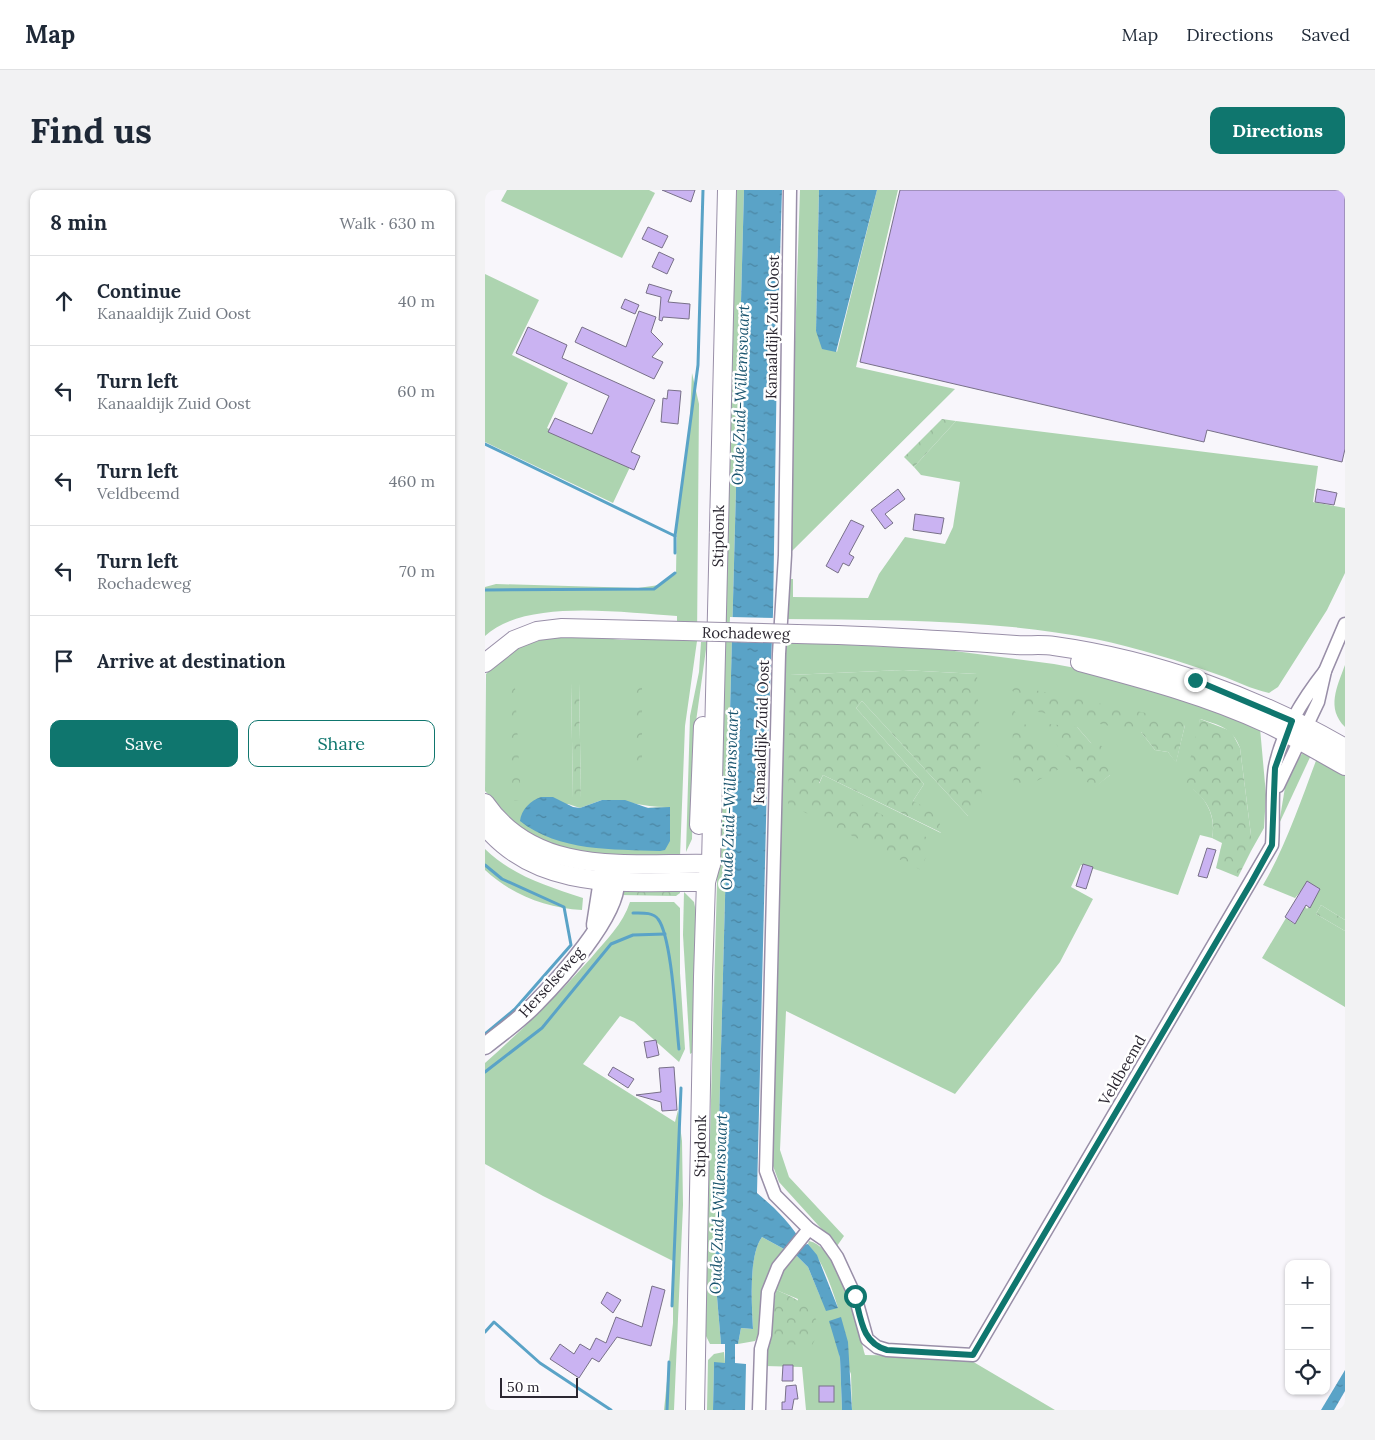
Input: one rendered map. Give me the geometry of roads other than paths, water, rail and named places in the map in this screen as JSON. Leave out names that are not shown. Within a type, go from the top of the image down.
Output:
[{"type":"main road","name":"Stipdonk","points":[[695,1410],[705,864],[715,672],[727,190]]},
{"type":"main road","name":"Rochadeweg","points":[[485,663],[514,640],[537,631],[562,628],[797,634],[1052,646],[1162,670],[1240,698],[1296,730],[1345,766]]},
{"type":"main road","name":"Rochadeweg","points":[[1296,730],[1345,748]]},
{"type":"main road","points":[[485,804],[509,831],[543,851],[580,861],[609,864],[705,864]]},
{"type":"main road","points":[[485,826],[505,847],[539,868],[565,876],[609,880],[706,882]]},
{"type":"street","name":"Kanaaldijk Zuid Oost","points":[[790,190],[785,555],[780,646],[765,1171],[775,1195],[809,1229],[825,1240],[837,1256],[855,1296],[867,1339],[877,1347],[887,1350],[973,1355]]},
{"type":"street","name":"Veldbeemd","points":[[973,1355],[1272,845],[1275,768],[1325,671],[1345,624]]},
{"type":"street","points":[[609,864],[609,880]]},
{"type":"street","name":"Herselseweg","points":[[485,1046],[534,1006],[570,965],[592,934],[609,880]]},
{"type":"street","points":[[759,1410],[761,1349],[765,1335],[769,1292],[779,1267],[809,1229]]},
{"type":"water","name":"Oude Zuid-Willemsvaart","points":[[744,190],[782,190],[773,613],[768,739],[757,1193],[783,1217],[803,1245],[808,1244],[817,1255],[838,1308],[826,1311],[808,1267],[796,1255],[796,1252],[788,1245],[784,1249],[762,1237],[758,1245],[753,1268],[753,1329],[741,1328],[738,1344],[735,1344],[735,1363],[746,1364],[745,1410],[713,1410],[714,1362],[725,1363],[725,1344],[721,1344],[715,1273]]},
{"type":"water","points":[[819,190],[877,190],[836,352],[822,349],[816,331]]},
{"type":"water","points":[[541,797],[553,797],[573,807],[580,808],[602,800],[625,800],[648,808],[670,807],[670,841],[665,850],[660,851],[605,849],[569,844],[535,831],[520,821],[522,813],[527,806]]},
{"type":"water","points":[[841,1317],[848,1342],[852,1410],[842,1410],[840,1358],[829,1321]]},
{"type":"water","points":[[1345,1370],[1345,1391],[1334,1410],[1321,1410]]},
{"type":"waterway","points":[[485,444],[675,536],[698,365],[703,190]]},
{"type":"waterway","points":[[675,536],[675,553]]},
{"type":"waterway","points":[[485,590],[654,589],[675,573]]},
{"type":"waterway","points":[[485,865],[502,879],[564,907],[571,945],[515,1009],[485,1034]]},
{"type":"waterway","points":[[633,913],[653,915],[658,919],[663,929],[670,961],[679,1049]]},
{"type":"waterway","points":[[485,1072],[542,1028],[611,944],[633,935],[665,934]]},
{"type":"waterway","points":[[672,1306],[681,1088]]},
{"type":"waterway","points":[[485,1332],[494,1322],[540,1363],[611,1410]]},
{"type":"waterway","points":[[667,1410],[669,1362]]}]
